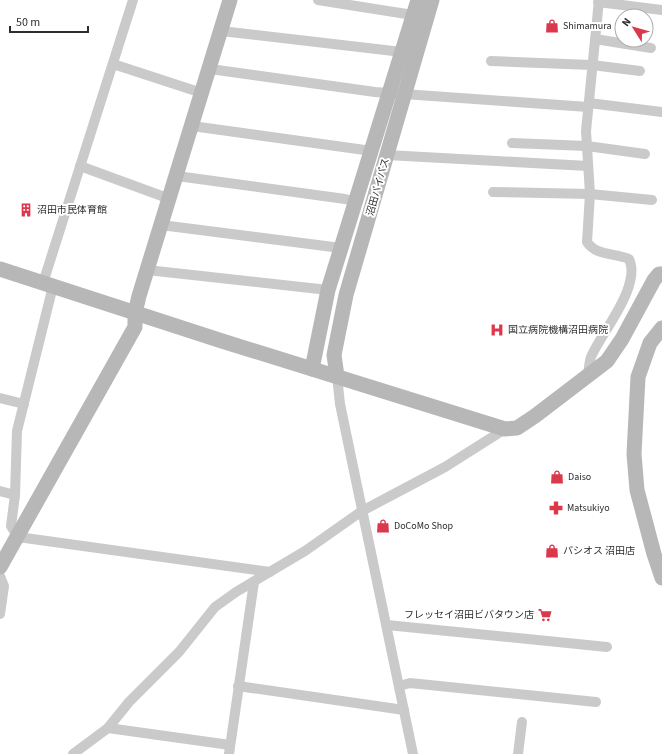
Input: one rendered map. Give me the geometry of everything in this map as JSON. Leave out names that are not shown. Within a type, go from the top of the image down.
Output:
[{"type":"street","points":[[133,0],[80,166],[48,285],[24,404],[17,431],[15,495],[11,526],[18,537],[270,572]]},
{"type":"street","points":[[0,567],[135,327],[135,313],[147,270],[230,0]]},
{"type":"street","points":[[318,0],[413,15]]},
{"type":"street","name":"沼田バイパス","points":[[312,369],[328,290],[418,0]]},
{"type":"street","name":"沼田バイパス","points":[[338,376],[334,355],[346,295],[432,0]]},
{"type":"street","points":[[588,375],[591,356],[609,328],[624,297],[632,272],[632,265],[629,259],[599,252],[591,248],[587,242],[590,194],[587,146],[588,105],[598,1],[662,10]]},
{"type":"street","points":[[221,31],[402,52]]},
{"type":"street","points":[[595,39],[614,42]]},
{"type":"street","points":[[491,60],[592,65],[640,71]]},
{"type":"street","points":[[113,64],[202,93]]},
{"type":"street","points":[[210,69],[390,93],[588,105],[662,112]]},
{"type":"street","points":[[192,126],[372,151]]},
{"type":"street","points":[[512,143],[587,146],[645,154]]},
{"type":"street","points":[[387,155],[588,166]]},
{"type":"street","points":[[80,166],[170,199]]},
{"type":"street","points":[[177,176],[345,199],[356,202]]},
{"type":"street","points":[[494,192],[590,194],[652,200]]},
{"type":"street","points":[[161,225],[341,248]]},
{"type":"street","points":[[0,269],[505,429],[517,428],[523,424],[606,360],[622,339],[654,280],[662,274]]},
{"type":"street","points":[[147,270],[328,290]]},
{"type":"street","points":[[662,328],[650,343],[638,377],[634,454],[637,490],[662,578]]},
{"type":"street","points":[[338,376],[340,404],[413,754]]},
{"type":"street","points":[[0,398],[24,404]]},
{"type":"street","points":[[73,754],[108,728],[129,702],[179,652],[216,607],[236,592],[270,572],[362,511],[445,467],[505,429]]},
{"type":"street","points":[[0,491],[15,495]]},
{"type":"street","points":[[0,576],[4,586],[0,614]]},
{"type":"street","points":[[108,728],[229,749],[254,582]]},
{"type":"street","points":[[387,625],[607,647]]},
{"type":"street","points":[[399,686],[410,683],[596,702]]},
{"type":"street","points":[[238,686],[404,710]]},
{"type":"street","points":[[518,754],[522,722]]},
{"type":"place","name":"Shimamura","points":[[552,26]]},
{"type":"place","name":"沼田市民体育館","points":[[26,210]]},
{"type":"place","name":"国立病院機構沼田病院","points":[[497,330]]},
{"type":"place","name":"Daiso","points":[[557,477]]},
{"type":"place","name":"Matsukiyo","points":[[556,508]]},
{"type":"place","name":"DoCoMo Shop","points":[[383,526]]},
{"type":"place","name":"パシオス 沼田店","points":[[552,551]]},
{"type":"place","name":"フレッセイ沼田ビバタウン店","points":[[545,615]]}]
